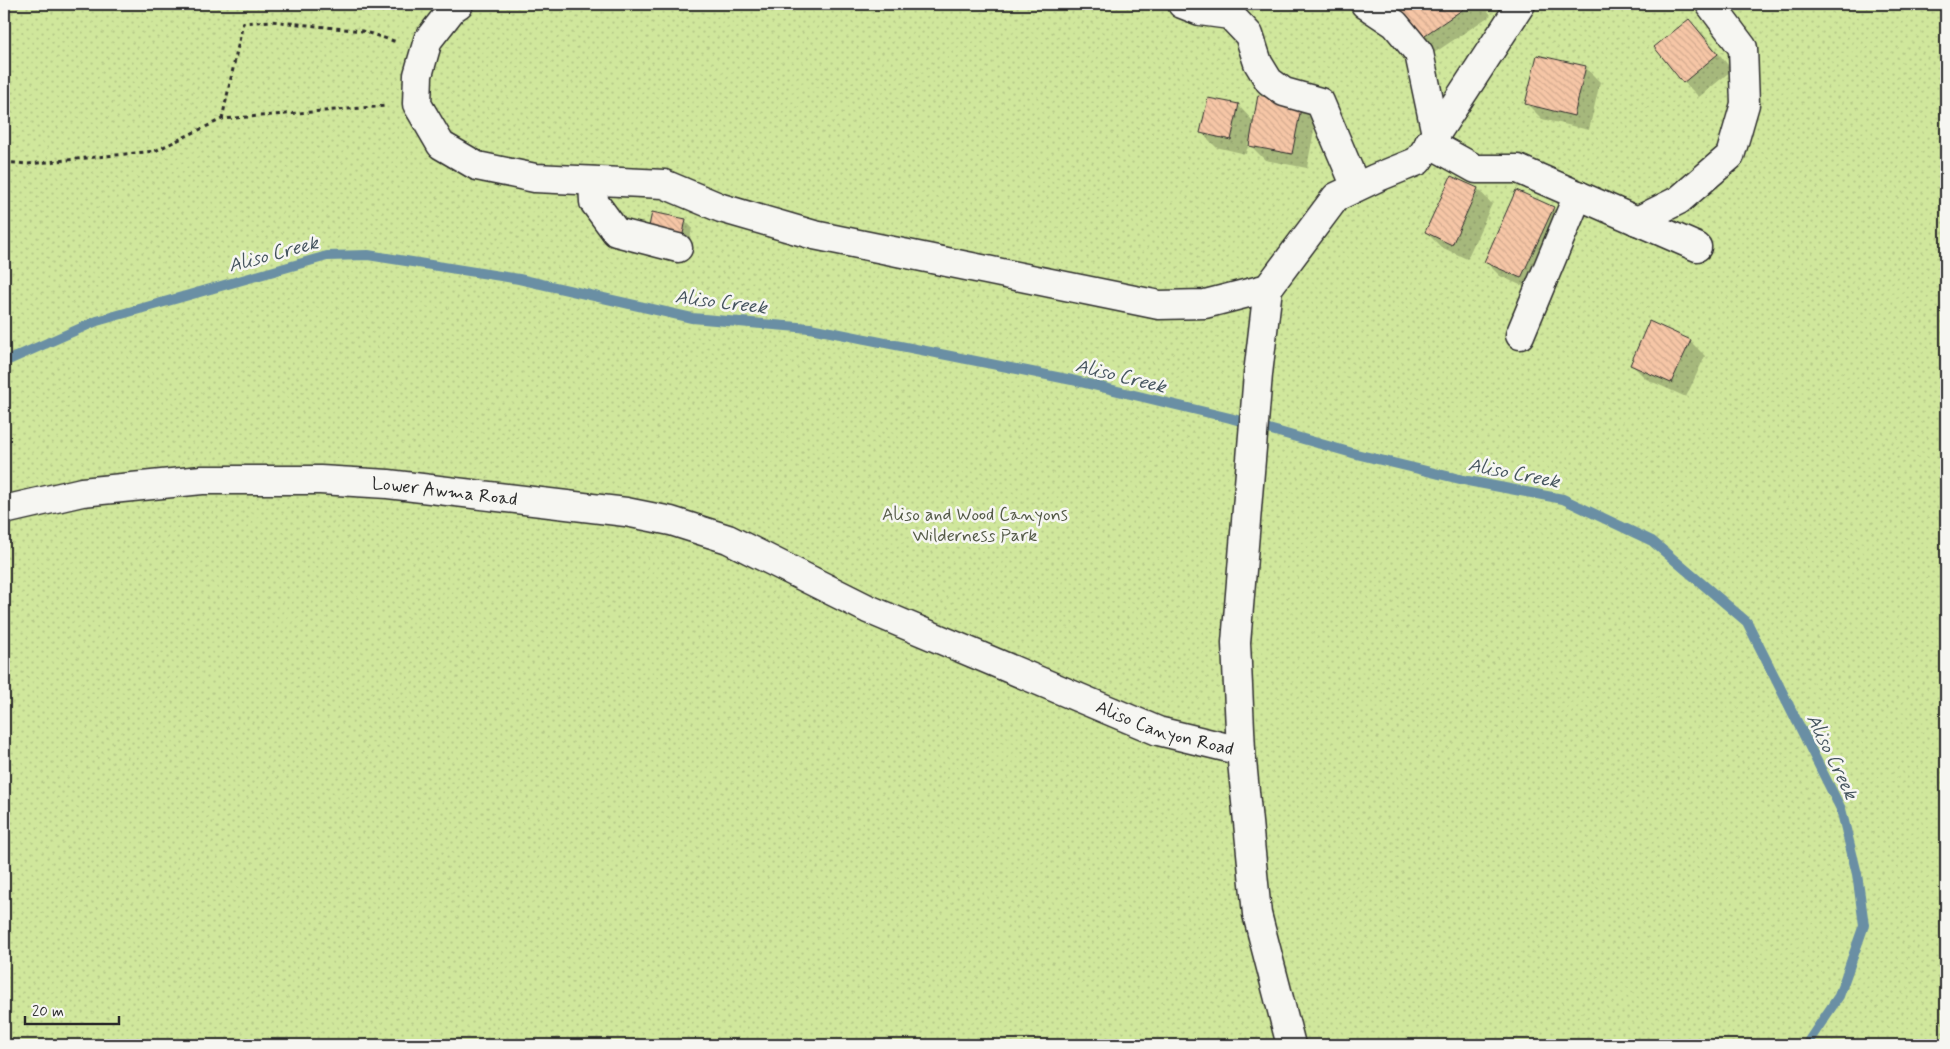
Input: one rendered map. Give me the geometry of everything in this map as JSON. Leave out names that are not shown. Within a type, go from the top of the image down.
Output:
[{"type":"lane","points":[[459,4],[453,8],[428,40],[418,75],[417,104],[441,144],[477,166],[535,178],[664,184],[721,208],[814,234],[1159,305],[1205,304],[1268,288]]},
{"type":"lane","points":[[1182,4],[1200,11],[1230,15],[1249,35],[1258,63],[1269,81],[1284,92],[1320,102],[1356,187]]},
{"type":"lane","points":[[1365,4],[1395,24],[1419,53],[1432,139],[1476,169],[1518,169],[1696,247]]},
{"type":"lane","points":[[1240,751],[1236,643],[1258,374],[1268,288],[1336,197],[1418,161],[1521,4]]},
{"type":"lane","points":[[1637,221],[1679,200],[1730,156],[1745,104],[1742,48],[1710,4]]},
{"type":"lane","points":[[593,181],[594,202],[616,232],[678,248]]},
{"type":"lane","points":[[1520,335],[1578,195]]},
{"type":"lane","name":"Lower Awma Road","points":[[4,510],[82,492],[202,480],[320,480],[388,484],[626,512],[670,522],[728,540],[868,609]]},
{"type":"lane","name":"Aliso Canyon Road","points":[[868,609],[1158,731],[1240,751],[1257,914],[1291,1045]]},
{"type":"path","points":[[222,119],[243,23],[271,21],[362,31],[425,51]]},
{"type":"path","points":[[4,162],[28,164],[155,151],[222,119],[417,104]]},
{"type":"green space","name":"Aliso and Wood Canyons Wilderness Park","points":[[4,4],[1946,4],[1946,1045],[4,1045]]},
{"type":"building","points":[[1396,4],[1471,4],[1419,39]]},
{"type":"building","points":[[1689,19],[1718,54],[1683,83],[1654,47]]},
{"type":"building","points":[[1537,55],[1586,66],[1574,116],[1525,104]]},
{"type":"building","points":[[1258,95],[1302,103],[1292,154],[1249,146]]},
{"type":"building","points":[[1208,98],[1239,104],[1231,140],[1200,133]]},
{"type":"building","points":[[1451,176],[1478,188],[1452,245],[1425,232]]},
{"type":"building","points":[[1516,190],[1554,207],[1521,278],[1484,262]]},
{"type":"building","points":[[652,212],[686,219],[681,244],[647,236]]},
{"type":"building","points":[[1649,321],[1691,340],[1671,383],[1630,365]]},
{"type":"waterway","name":"Aliso Creek","points":[[4,362],[97,321],[327,256],[368,255],[519,279],[692,318],[810,328],[1072,380],[1230,418],[1356,454],[1468,481],[1563,499],[1652,541],[1747,622],[1841,809],[1857,874],[1864,925],[1839,996],[1806,1045]]}]
